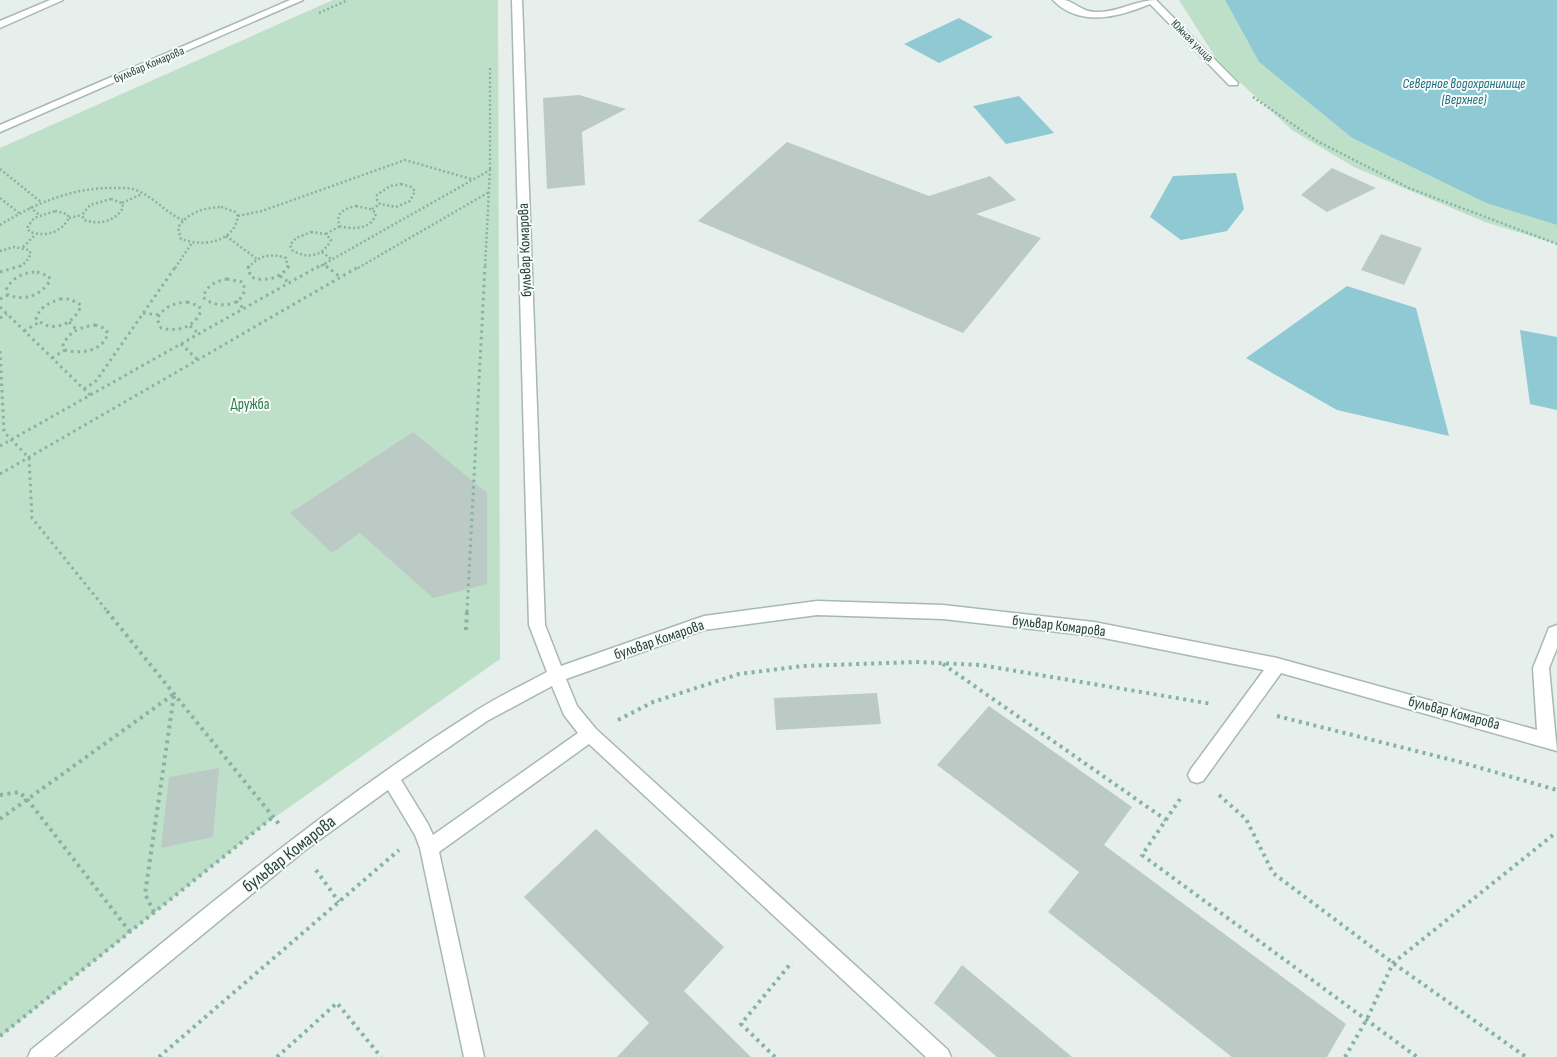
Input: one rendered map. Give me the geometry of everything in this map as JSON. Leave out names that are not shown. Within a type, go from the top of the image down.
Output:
[{"type":"street","points":[[0,26],[58,0]]},
{"type":"street","name":"бульвар Комарова","points":[[0,129],[298,0]]},
{"type":"street","name":"бульвар Комарова","points":[[517,0],[537,625],[557,675]]},
{"type":"street","points":[[1058,0],[1080,12],[1096,14],[1125,11],[1151,0]]},
{"type":"street","name":"Южная улица","points":[[1151,0],[1233,83]]},
{"type":"street","points":[[0,13],[25,16]]},
{"type":"street","name":"бульвар Комарова","points":[[38,1057],[298,845],[390,778],[481,716],[557,675],[704,623],[816,608],[883,608],[944,612],[1094,629],[1277,665],[1551,741]]},
{"type":"street","points":[[1551,741],[1540,668],[1557,632]]},
{"type":"street","points":[[1197,775],[1277,665]]},
{"type":"street","points":[[557,675],[570,710],[590,734],[941,1057]]},
{"type":"street","points":[[430,848],[590,734]]},
{"type":"street","points":[[390,778],[422,830],[430,848],[474,1057]]},
{"type":"path","points":[[466,630],[490,170],[490,68]]},
{"type":"path","points":[[1233,83],[1317,141],[1410,188],[1557,244]]},
{"type":"path","points":[[238,216],[262,211],[405,160],[472,180]]},
{"type":"path","points":[[0,169],[41,202]]},
{"type":"path","points":[[0,446],[490,170]]},
{"type":"path","points":[[372,209],[380,204],[395,207],[404,205],[411,202],[415,192],[411,187],[405,185],[388,186],[377,195],[377,200],[380,204]]},
{"type":"path","points":[[0,225],[41,202],[93,189],[130,189],[143,194],[176,218],[183,220]]},
{"type":"path","points":[[0,474],[489,191]]},
{"type":"path","points":[[82,216],[88,206],[95,202],[111,199],[122,203],[143,194]]},
{"type":"path","points":[[0,198],[19,213]]},
{"type":"path","points":[[82,216],[84,220],[90,222],[107,221],[121,213],[122,203]]},
{"type":"path","points":[[358,206],[372,209],[376,213],[375,218],[364,227],[346,229],[340,226],[337,222],[337,217],[341,211],[358,206]]},
{"type":"path","points":[[30,207],[39,215]]},
{"type":"path","points":[[211,207],[228,208],[238,216],[236,227],[226,236],[210,242],[192,243],[181,239],[178,234],[178,228],[183,220],[193,213],[211,207]]},
{"type":"path","points":[[55,211],[67,214],[69,218],[67,224],[62,229],[44,235],[35,234],[27,228],[28,224],[39,215],[55,211]]},
{"type":"path","points":[[69,218],[82,216]]},
{"type":"path","points":[[326,234],[331,240],[330,245],[322,252],[306,256],[293,253],[290,249],[295,238],[311,232],[326,234],[340,226]]},
{"type":"path","points":[[23,247],[35,234]]},
{"type":"path","points":[[226,236],[257,259]]},
{"type":"path","points":[[84,389],[96,381],[192,243]]},
{"type":"path","points":[[0,251],[23,247],[29,250],[31,254],[29,260],[14,270],[0,272]]},
{"type":"path","points":[[322,252],[331,259]]},
{"type":"path","points":[[286,258],[293,253]]},
{"type":"path","points":[[243,282],[251,277],[264,280],[280,276],[290,266],[286,258],[273,254],[257,259],[248,268],[251,277]]},
{"type":"path","points":[[323,264],[340,278]]},
{"type":"path","points":[[14,270],[19,276]]},
{"type":"path","points":[[0,299],[8,295],[22,298],[32,296],[40,292],[50,282],[49,276],[45,273],[28,273],[19,276],[7,285],[8,295]]},
{"type":"path","points":[[280,276],[290,283]]},
{"type":"path","points":[[228,278],[243,282],[246,286],[246,291],[236,301],[219,306],[206,302],[203,297],[205,291],[218,281],[228,278]]},
{"type":"path","points":[[70,299],[81,305],[76,317],[68,322],[51,327],[38,323],[36,318],[38,312],[51,302],[70,299]]},
{"type":"path","points":[[236,301],[244,309]]},
{"type":"path","points":[[199,306],[200,316],[190,326],[174,330],[161,328],[157,319],[164,309],[179,303],[187,302],[199,306],[206,302]]},
{"type":"path","points":[[0,307],[90,395]]},
{"type":"path","points":[[143,313],[159,315]]},
{"type":"path","points":[[0,318],[7,314]]},
{"type":"path","points":[[68,322],[76,329]]},
{"type":"path","points":[[24,331],[38,323]]},
{"type":"path","points":[[52,358],[65,350],[80,354],[99,348],[108,336],[108,330],[103,326],[95,325],[76,329],[64,340],[65,350]]},
{"type":"path","points":[[190,326],[199,334]]},
{"type":"path","points":[[181,344],[198,360]]},
{"type":"path","points":[[0,351],[4,432],[28,458],[32,518],[273,817],[0,1036]]},
{"type":"path","points":[[590,734],[653,702],[739,674],[803,666],[916,662],[981,665],[1245,710],[1460,762],[1557,790]]},
{"type":"path","points":[[942,664],[1166,820]]},
{"type":"path","points":[[0,819],[174,694]]},
{"type":"path","points":[[154,912],[145,894],[174,694]]},
{"type":"path","points":[[1417,1057],[1142,855],[1197,775],[1246,818],[1273,873],[1393,963],[1526,1057]]},
{"type":"path","points":[[0,795],[19,792],[27,799],[130,932]]},
{"type":"path","points":[[159,1057],[422,830]]},
{"type":"path","points":[[1345,1057],[1367,1019],[1393,963],[1553,835],[1557,837]]},
{"type":"path","points":[[775,1057],[741,1024],[812,938]]},
{"type":"path","points":[[277,1057],[338,1003],[381,1057]]},
{"type":"green space","name":"Дружба","points":[[333,0],[498,0],[500,659],[261,827],[0,1037],[0,148]]},
{"type":"green space","points":[[1179,0],[1225,0],[1259,62],[1352,138],[1486,203],[1557,225],[1557,244],[1485,222],[1354,167],[1292,130],[1219,63]]},
{"type":"water","name":"Северное водохранилище (Верхнее)","points":[[1225,0],[1557,0],[1557,225],[1486,203],[1352,138],[1259,62]]},
{"type":"water","points":[[959,18],[993,37],[939,63],[904,44]]},
{"type":"water","points":[[1019,96],[1054,133],[1006,144],[973,106]]},
{"type":"water","points":[[1236,173],[1244,209],[1227,231],[1181,240],[1150,217],[1173,176]]},
{"type":"water","points":[[1347,286],[1416,308],[1449,436],[1337,410],[1246,358]]},
{"type":"water","points":[[1520,330],[1557,337],[1557,410],[1530,404]]},
{"type":"building","points":[[579,95],[626,109],[582,132],[585,185],[547,189],[543,98]]},
{"type":"building","points":[[787,142],[929,196],[990,176],[1016,200],[976,214],[1041,238],[963,333],[698,221]]},
{"type":"building","points":[[1332,168],[1376,188],[1327,212],[1301,195]]},
{"type":"building","points":[[1381,234],[1422,248],[1404,285],[1361,270]]},
{"type":"building","points":[[413,432],[487,493],[487,584],[433,598],[360,533],[332,553],[290,513]]},
{"type":"building","points":[[877,693],[881,724],[776,730],[774,698]]},
{"type":"building","points":[[989,706],[1132,807],[1104,845],[1346,1024],[1327,1057],[1232,1057],[1048,912],[1079,872],[937,765]]},
{"type":"building","points":[[219,768],[213,837],[161,848],[169,777]]},
{"type":"building","points":[[596,829],[724,947],[684,991],[751,1057],[617,1057],[649,1023],[524,897]]},
{"type":"building","points":[[962,965],[1072,1057],[997,1057],[934,1003]]}]
